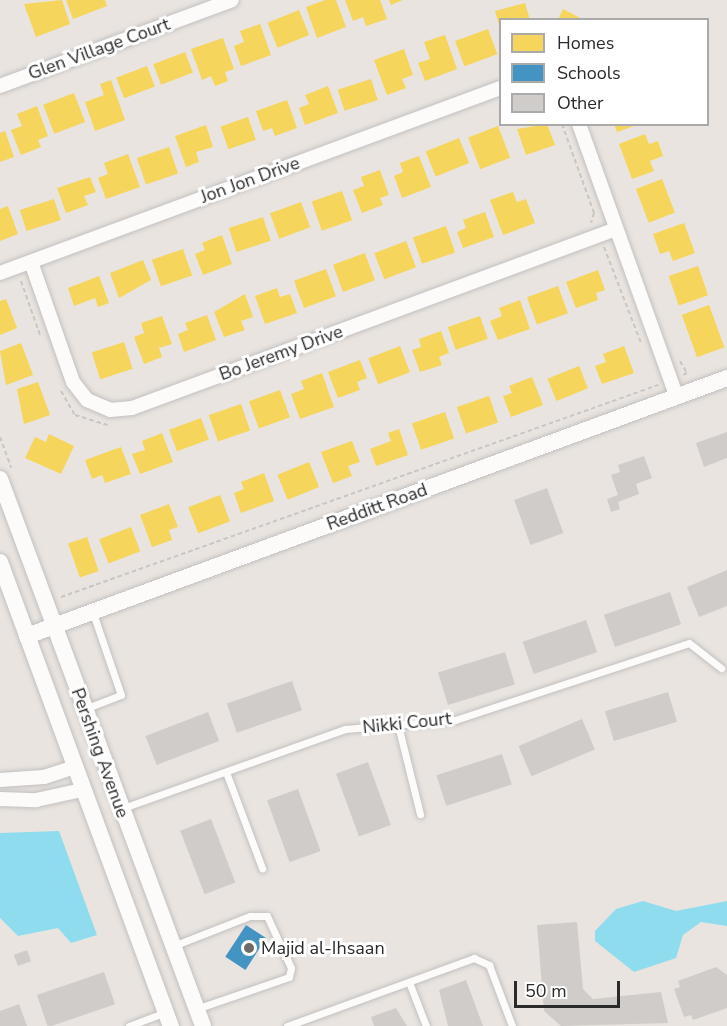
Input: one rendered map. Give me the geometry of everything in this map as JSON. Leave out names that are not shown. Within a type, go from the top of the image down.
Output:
[{"type":"street","name":"Glen Village Court","points":[[0,86],[232,0]]},
{"type":"street","name":"Jon Jon Drive","points":[[0,273],[499,89]]},
{"type":"street","points":[[580,126],[677,397]]},
{"type":"street","name":"Bo Jeremy Drive","points":[[31,262],[73,382],[87,400],[110,410],[132,408],[616,230]]},
{"type":"street","name":"Redditt Road","points":[[27,636],[727,378]]},
{"type":"street","name":"Pershing Avenue","points":[[8,479],[53,627],[202,1026]]},
{"type":"street","name":"Pershing Avenue","points":[[0,562],[168,1019]]},
{"type":"street","points":[[0,780],[26,779],[74,767]]},
{"type":"street","points":[[26,779],[26,800]]},
{"type":"street","points":[[0,799],[26,800],[82,789]]},
{"type":"lane","points":[[84,709],[121,695],[92,612]]},
{"type":"lane","name":"Nikki Court","points":[[121,809],[345,729],[455,720],[689,643],[721,668]]},
{"type":"lane","points":[[398,725],[420,814]]},
{"type":"lane","points":[[226,772],[262,868]]},
{"type":"lane","points":[[172,946],[250,916],[267,916],[291,968],[289,977],[196,1009]]},
{"type":"lane","points":[[287,1026],[299,1024],[409,981],[481,958],[489,965],[512,1026]]},
{"type":"lane","points":[[409,981],[426,1026]]},
{"type":"lane","points":[[129,1026],[168,1019]]},
{"type":"path","points":[[563,126],[594,213],[591,222],[580,226]]},
{"type":"path","points":[[55,587],[58,598],[687,373]]},
{"type":"path","points":[[0,437],[8,479]]},
{"type":"water","points":[[59,831],[97,935],[71,943],[58,928],[18,936],[0,918],[0,833]]},
{"type":"water","points":[[643,901],[676,911],[727,901],[727,926],[701,922],[683,935],[676,958],[634,972],[595,941],[595,931],[616,909]]},
{"type":"building: Homes","points":[[62,0],[70,24],[36,37],[24,4]]},
{"type":"building: Homes","points":[[66,0],[105,0],[107,6],[73,19]]},
{"type":"building: Homes","points":[[325,0],[336,0],[346,27],[317,38],[306,7]]},
{"type":"building: Homes","points":[[345,0],[380,0],[387,19],[366,26],[363,17],[353,21]]},
{"type":"building: Homes","points":[[389,0],[403,0],[391,5]]},
{"type":"building: Homes","points":[[525,3],[529,18],[499,18],[499,25],[495,11]]},
{"type":"building: Homes","points":[[563,9],[580,18],[559,18]]},
{"type":"building: Homes","points":[[299,10],[309,35],[278,48],[267,23]]},
{"type":"building: Homes","points":[[260,24],[271,55],[241,66],[234,46],[244,42],[240,31]]},
{"type":"building: Homes","points":[[488,29],[497,54],[464,66],[455,41]]},
{"type":"building: Homes","points":[[445,35],[457,69],[425,81],[418,63],[430,59],[424,42]]},
{"type":"building: Homes","points":[[223,38],[234,69],[225,72],[228,81],[215,86],[211,76],[202,80],[191,49]]},
{"type":"building: Homes","points":[[404,49],[413,75],[402,79],[406,88],[387,95],[374,60]]},
{"type":"building: Homes","points":[[185,52],[193,73],[161,85],[153,64]]},
{"type":"building: Homes","points":[[147,66],[155,87],[124,98],[116,78]]},
{"type":"building: Homes","points":[[371,79],[378,100],[345,111],[338,90]]},
{"type":"building: Homes","points":[[111,80],[125,120],[95,131],[85,102],[104,95],[100,84]]},
{"type":"building: Homes","points":[[328,86],[338,113],[305,125],[299,108],[309,104],[305,95]]},
{"type":"building: Homes","points":[[74,93],[85,122],[54,134],[43,105]]},
{"type":"building: Homes","points":[[287,100],[297,128],[275,136],[272,128],[263,131],[256,111]]},
{"type":"building: Homes","points":[[37,106],[48,136],[38,140],[41,147],[21,155],[11,130],[22,126],[17,114]]},
{"type":"building: Homes","points":[[248,117],[256,140],[228,149],[221,126]]},
{"type":"building: Homes","points":[[206,125],[213,147],[196,152],[199,162],[186,167],[175,136]]},
{"type":"building: Homes","points":[[498,126],[510,158],[480,169],[468,137]]},
{"type":"building: Homes","points":[[548,126],[555,145],[526,155],[517,129]]},
{"type":"building: Homes","points":[[615,126],[634,126],[617,132]]},
{"type":"building: Homes","points":[[5,131],[14,157],[0,162],[0,133]]},
{"type":"building: Homes","points":[[645,134],[649,144],[658,141],[663,156],[650,161],[654,171],[632,179],[619,144]]},
{"type":"building: Homes","points":[[459,138],[469,163],[436,177],[426,151]]},
{"type":"building: Homes","points":[[169,147],[178,173],[146,185],[137,158]]},
{"type":"building: Homes","points":[[128,154],[140,187],[106,199],[98,178],[108,174],[104,163]]},
{"type":"building: Homes","points":[[419,156],[431,187],[402,198],[394,176],[403,172],[400,163]]},
{"type":"building: Homes","points":[[380,170],[389,195],[380,198],[383,205],[362,213],[353,190],[364,186],[361,177]]},
{"type":"building: Homes","points":[[90,177],[96,192],[84,196],[88,205],[66,213],[57,188]]},
{"type":"building: Homes","points":[[662,179],[675,213],[649,223],[636,189]]},
{"type":"building: Homes","points":[[342,191],[352,220],[322,231],[312,201]]},
{"type":"building: Homes","points":[[513,192],[517,202],[526,199],[535,223],[503,235],[490,200]]},
{"type":"building: Homes","points":[[54,199],[61,220],[27,231],[20,210]]},
{"type":"building: Homes","points":[[301,202],[310,227],[279,239],[270,213]]},
{"type":"building: Homes","points":[[8,206],[18,234],[0,241],[0,209]]},
{"type":"building: Homes","points":[[485,212],[494,237],[463,248],[457,232],[466,228],[463,220]]},
{"type":"building: Homes","points":[[263,217],[271,241],[236,252],[229,228]]},
{"type":"building: Homes","points":[[684,223],[695,253],[673,261],[669,251],[660,254],[653,234]]},
{"type":"building: Homes","points":[[446,226],[455,252],[422,264],[413,237]]},
{"type":"building: Homes","points":[[222,235],[232,264],[203,275],[195,254],[205,250],[202,243]]},
{"type":"building: Homes","points":[[406,241],[416,267],[384,279],[374,253]]},
{"type":"building: Homes","points":[[183,249],[192,275],[161,286],[152,260]]},
{"type":"building: Homes","points":[[365,253],[375,280],[343,292],[333,265]]},
{"type":"building: Homes","points":[[143,260],[151,280],[119,298],[110,273]]},
{"type":"building: Homes","points":[[698,266],[708,295],[679,305],[669,276]]},
{"type":"building: Homes","points":[[326,269],[336,296],[304,308],[294,281]]},
{"type":"building: Homes","points":[[598,270],[605,290],[596,293],[598,300],[576,308],[566,282]]},
{"type":"building: Homes","points":[[99,276],[109,303],[98,307],[95,298],[74,306],[68,288]]},
{"type":"building: Homes","points":[[558,286],[568,313],[537,325],[527,297]]},
{"type":"building: Homes","points":[[277,288],[280,297],[290,294],[297,313],[265,324],[255,296]]},
{"type":"building: Homes","points":[[245,294],[253,317],[241,321],[245,330],[224,337],[214,312]]},
{"type":"building: Homes","points":[[6,299],[17,328],[0,335],[0,301]]},
{"type":"building: Homes","points":[[520,300],[530,329],[498,340],[490,321],[502,316],[499,308]]},
{"type":"building: Homes","points":[[709,305],[724,347],[697,357],[682,315]]},
{"type":"building: Homes","points":[[207,315],[216,340],[184,352],[178,334],[188,330],[185,323]]},
{"type":"building: Homes","points":[[162,316],[172,344],[159,348],[162,357],[144,364],[134,337],[144,333],[141,323]]},
{"type":"building: Homes","points":[[480,316],[488,339],[456,350],[448,327]]},
{"type":"building: Homes","points":[[441,331],[449,353],[439,357],[442,365],[420,372],[412,350],[421,347],[419,339]]},
{"type":"building: Homes","points":[[124,342],[133,369],[100,379],[92,353]]},
{"type":"building: Homes","points":[[21,343],[33,375],[6,385],[0,351]]},
{"type":"building: Homes","points":[[400,346],[410,372],[378,384],[368,358]]},
{"type":"building: Homes","points":[[624,346],[634,373],[602,384],[595,366],[606,362],[603,354]]},
{"type":"building: Homes","points":[[360,360],[367,378],[357,382],[360,390],[338,398],[328,372]]},
{"type":"building: Homes","points":[[579,366],[588,388],[556,401],[547,379]]},
{"type":"building: Homes","points":[[322,373],[334,407],[300,419],[291,394],[304,389],[301,381]]},
{"type":"building: Homes","points":[[532,377],[543,405],[511,417],[503,396],[512,393],[509,386]]},
{"type":"building: Homes","points":[[38,382],[50,415],[24,424],[17,389]]},
{"type":"building: Homes","points":[[280,390],[290,417],[259,429],[249,401]]},
{"type":"building: Homes","points":[[489,396],[498,422],[466,434],[457,407]]},
{"type":"building: Homes","points":[[241,404],[250,430],[218,442],[209,415]]},
{"type":"building: Homes","points":[[445,412],[454,438],[421,450],[412,423]]},
{"type":"building: Homes","points":[[201,418],[209,440],[177,451],[169,430]]},
{"type":"building: Homes","points":[[399,429],[408,455],[376,466],[370,449],[391,441],[388,433]]},
{"type":"building: Homes","points":[[162,433],[173,462],[140,474],[132,454],[145,450],[142,441]]},
{"type":"building: Homes","points":[[49,434],[74,446],[61,474],[25,458],[35,437],[46,442]]},
{"type":"building: Homes","points":[[352,441],[360,462],[348,466],[352,476],[333,483],[321,452]]},
{"type":"building: Homes","points":[[121,447],[131,474],[105,483],[102,475],[92,479],[85,460]]},
{"type":"building: Homes","points":[[309,462],[319,487],[288,500],[277,475]]},
{"type":"building: Homes","points":[[264,473],[274,501],[241,513],[234,493],[244,489],[241,482]]},
{"type":"building: Homes","points":[[220,495],[230,521],[198,533],[188,507]]},
{"type":"building: Homes","points":[[169,504],[178,527],[169,530],[172,540],[152,547],[140,515]]},
{"type":"building: Homes","points":[[131,527],[140,551],[109,563],[99,539]]},
{"type":"building: Homes","points":[[87,537],[99,571],[80,578],[68,544]]},
{"type":"building: Schools","points":[[246,925],[266,938],[245,970],[225,957]]},
{"type":"building: Other","points":[[727,432],[727,458],[704,467],[696,443]]},
{"type":"building: Other","points":[[644,456],[652,478],[636,484],[639,494],[618,502],[620,509],[611,512],[607,499],[618,495],[611,475],[620,472],[618,465]]},
{"type":"building: Other","points":[[547,488],[563,533],[531,545],[514,500]]},
{"type":"building: Other","points":[[727,570],[727,606],[699,617],[687,587]]},
{"type":"building: Other","points":[[670,592],[681,624],[615,647],[604,615]]},
{"type":"building: Other","points":[[586,620],[597,652],[534,674],[523,642]]},
{"type":"building: Other","points":[[505,652],[515,685],[448,705],[438,672]]},
{"type":"building: Other","points":[[292,681],[302,710],[237,733],[227,703]]},
{"type":"building: Other","points":[[668,692],[677,722],[614,741],[605,711]]},
{"type":"building: Other","points":[[208,712],[219,741],[157,765],[145,736]]},
{"type":"building: Other","points":[[582,719],[595,749],[531,776],[518,746]]},
{"type":"building: Other","points":[[502,754],[512,784],[446,806],[436,775]]},
{"type":"building: Other","points":[[368,762],[391,825],[359,837],[336,774]]},
{"type":"building: Other","points":[[298,789],[321,851],[290,862],[267,800]]},
{"type":"building: Other","points":[[211,819],[235,882],[205,894],[180,831]]},
{"type":"building: Other","points":[[577,922],[583,989],[593,999],[661,992],[668,1023],[561,1026],[544,1011],[537,925]]},
{"type":"building: Other","points":[[27,950],[31,961],[18,966],[14,955]]},
{"type":"building: Other","points":[[716,967],[727,975],[727,1008],[693,1020],[691,1015],[684,1017],[674,989],[680,987],[678,981]]},
{"type":"building: Other","points":[[104,972],[115,1004],[48,1026],[37,995]]},
{"type":"building: Other","points":[[466,980],[483,1026],[448,1026],[439,990]]},
{"type":"building: Other","points":[[19,1004],[27,1026],[0,1026],[0,1011]]},
{"type":"building: Other","points":[[396,1008],[407,1026],[374,1026],[371,1017]]},
{"type":"place","name":"Majid al-Ihsaan","points":[[249,948]]}]
